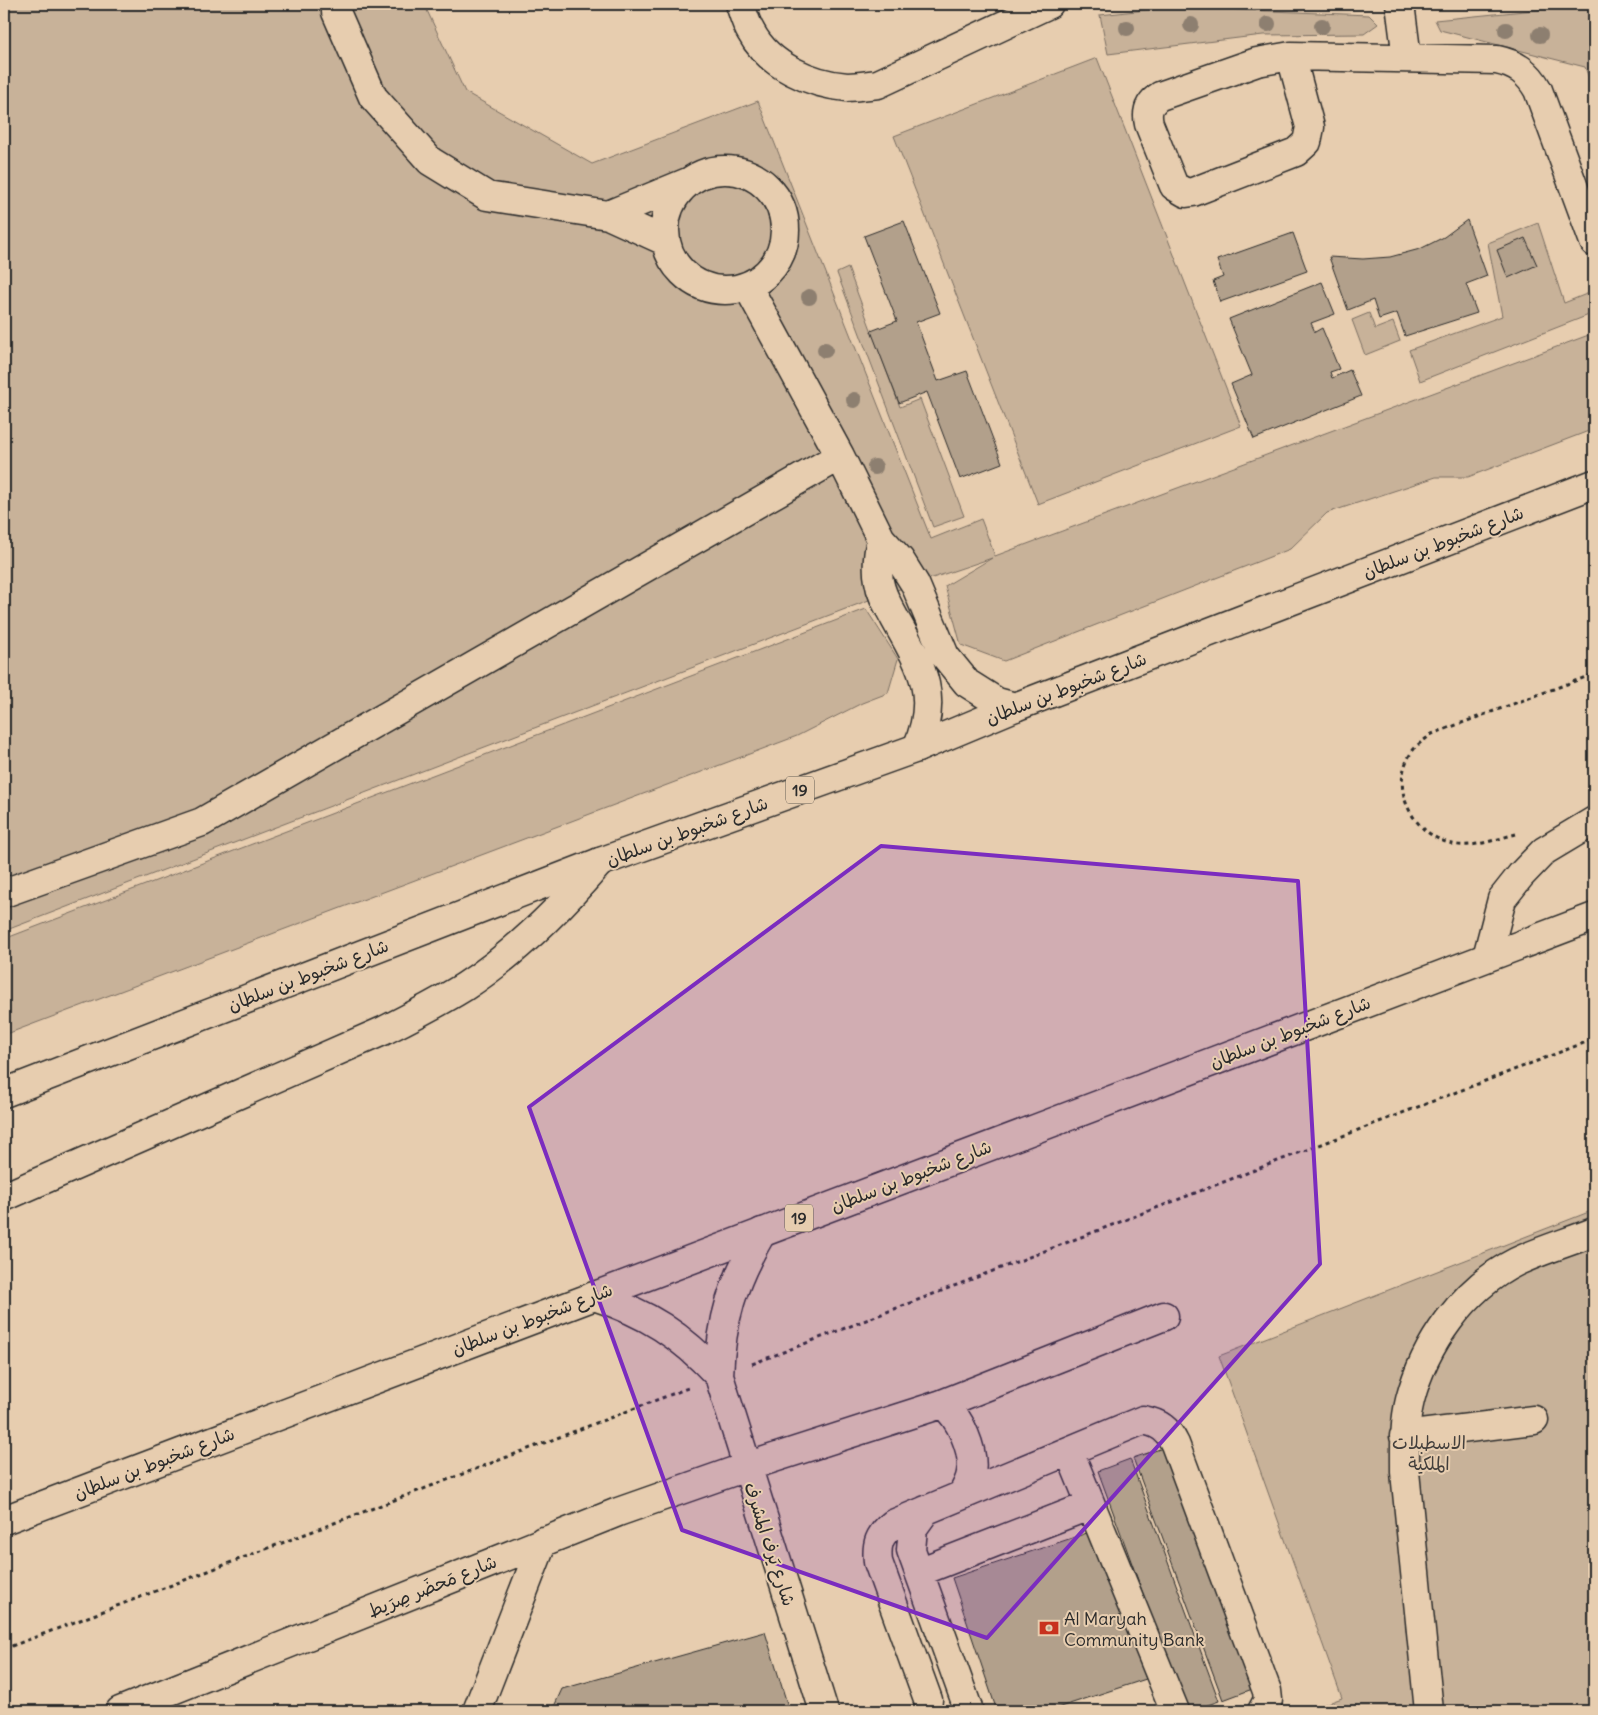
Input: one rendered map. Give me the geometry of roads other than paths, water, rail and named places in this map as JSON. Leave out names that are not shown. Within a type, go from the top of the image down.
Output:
[{"type":"main road","points":[[336,4],[336,12],[373,97],[430,161],[488,196],[608,215],[665,240]]},
{"type":"main road","points":[[740,4],[751,33],[770,55],[793,72],[821,83],[849,87],[878,84],[1049,4]]},
{"type":"main road","points":[[1400,4],[1407,58]]},
{"type":"main road","points":[[1290,56],[1310,127],[1308,142],[1296,152],[1193,192],[1186,193],[1174,186],[1148,124],[1147,116],[1153,101],[1160,96],[1257,62],[1290,56],[1497,60],[1512,64],[1526,72],[1538,90],[1594,242]]},
{"type":"main road","points":[[608,215],[688,182],[702,174],[721,169],[740,172],[754,177],[770,190],[782,208],[786,231],[782,254],[768,274],[748,287],[725,291],[703,287],[692,282],[676,267],[665,240],[665,218],[673,199],[688,182]]},
{"type":"main road","points":[[748,287],[840,456],[881,539],[908,572],[945,656],[955,670],[982,694],[1015,707]]},
{"type":"main road","points":[[4,893],[202,822],[840,456]]},
{"type":"main road","name":"شارع شخبوط بن سلطان","points":[[4,1093],[600,862],[917,748],[1015,707],[1594,484]]},
{"type":"main road","points":[[881,539],[877,567],[882,595],[921,667],[926,683],[928,716],[917,748]]},
{"type":"main road","points":[[1487,958],[1502,899],[1521,874],[1544,850],[1594,821]]},
{"type":"main road","points":[[4,1197],[357,1042],[425,1010],[464,987],[530,936],[570,898],[600,862]]},
{"type":"main road","name":"شارع شخبوط بن سلطان","points":[[4,1520],[1594,917]]},
{"type":"main road","name":"شارع يَرف المشرف","points":[[762,1232],[733,1286],[725,1315],[720,1345],[719,1376],[824,1711]]},
{"type":"main road","points":[[1429,1711],[1405,1472],[1404,1436],[1410,1401],[1421,1366],[1438,1335],[1460,1306],[1486,1282],[1515,1262],[1594,1232]]},
{"type":"main road","name":"شارع يَرف المشرف","points":[[594,1296],[623,1305],[676,1334],[699,1354],[719,1376]]},
{"type":"main road","name":"شارع مَحضَر صِرَيط","points":[[120,1711],[618,1512],[746,1467],[942,1404],[1164,1316]]},
{"type":"main road","points":[[970,1393],[968,1408],[971,1421],[986,1453],[995,1462],[1016,1472]]},
{"type":"main road","points":[[942,1404],[955,1415],[962,1427],[972,1460],[972,1472],[962,1495]]},
{"type":"main road","points":[[928,1700],[878,1562],[877,1550],[882,1532],[892,1524],[1143,1420],[1162,1426],[1170,1434],[1267,1690],[1268,1700],[1262,1711]]},
{"type":"main road","points":[[1404,1436],[1534,1420]]},
{"type":"main road","points":[[1069,1451],[1175,1711]]},
{"type":"main road","points":[[919,1572],[1091,1505]]},
{"type":"main road","points":[[926,1510],[912,1528],[910,1539],[919,1572],[969,1711]]},
{"type":"main road","points":[[477,1711],[543,1541]]},
{"type":"place","name":"Al Maryah Community Bank","points":[[1049,1628]]},
{"type":"park label","name":"الاسطبلات الملكية","points":[[1429,1452]]}]
